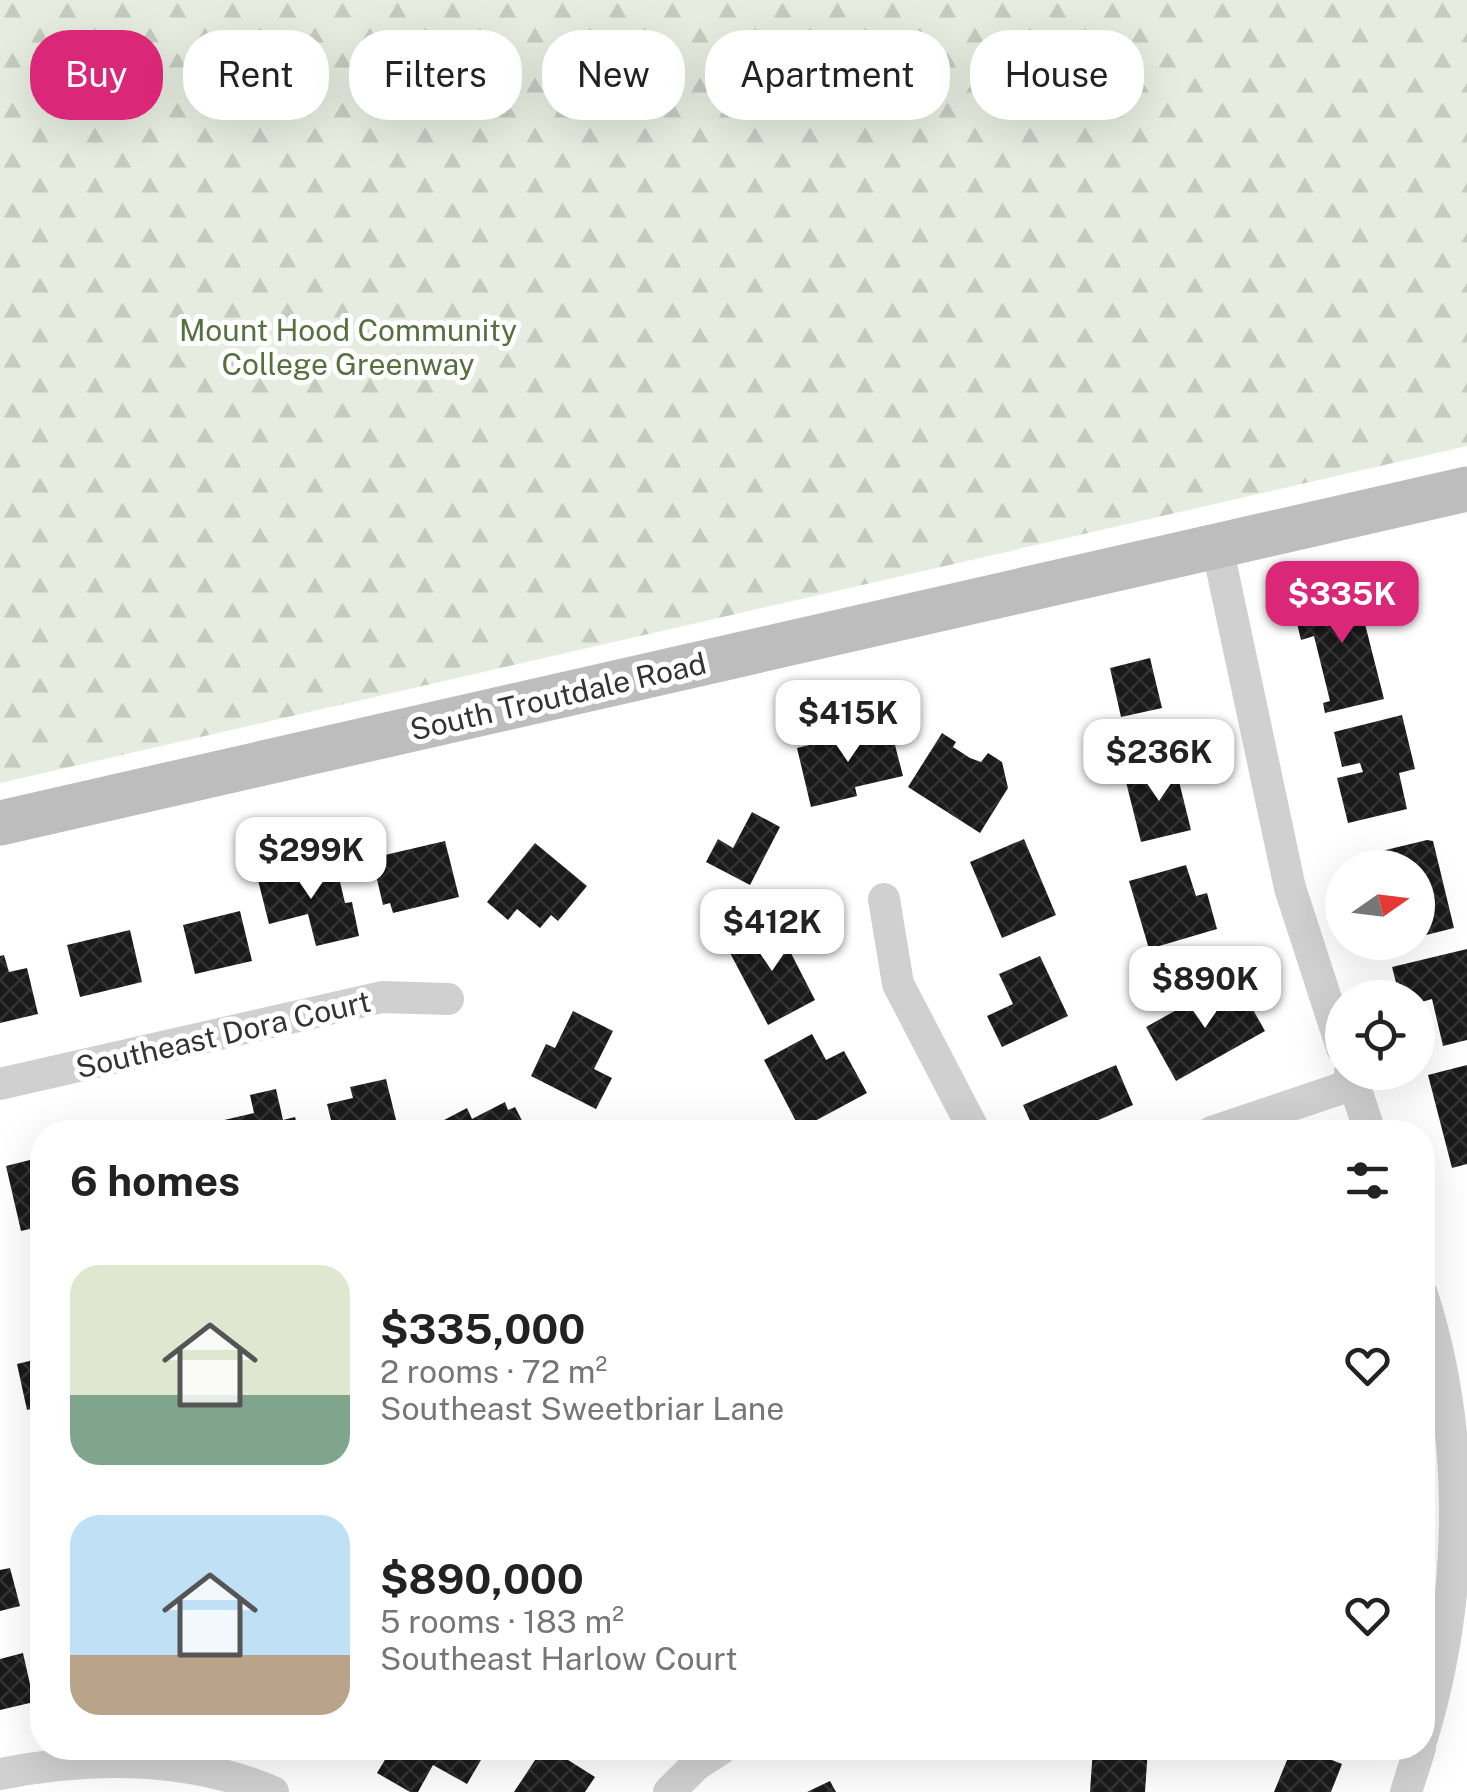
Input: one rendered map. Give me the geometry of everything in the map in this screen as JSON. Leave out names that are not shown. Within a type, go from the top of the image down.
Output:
[{"type":"main road","name":"South Troutdale Road","points":[[0,823],[1467,489]]},
{"type":"street","points":[[1217,546],[1290,888],[1325,996]]},
{"type":"street","points":[[884,900],[898,984],[969,1120]]},
{"type":"street","name":"Southeast Dora Court","points":[[0,1084],[382,997],[448,999]]},
{"type":"street","points":[[1243,1120],[1325,1088]]},
{"type":"street","points":[[1356,1090],[1366,1120]]},
{"type":"street","points":[[1435,1345],[1446,1389],[1456,1513],[1444,1646],[1435,1684]]},
{"type":"street","points":[[0,1774],[90,1760]]},
{"type":"street","points":[[157,1760],[241,1778],[273,1792]]},
{"type":"street","points":[[669,1792],[704,1760]]},
{"type":"street","points":[[1406,1792],[1416,1760]]},
{"type":"green space","name":"Mount Hood Community College Greenway","points":[[0,0],[1467,0],[1467,446],[0,783]]},
{"type":"building","points":[[1364,586],[1373,622],[1365,624],[1384,699],[1325,713],[1323,703],[1330,701],[1314,636],[1301,640],[1292,603]]},
{"type":"building","points":[[1150,658],[1162,708],[1121,717],[1110,668]]},
{"type":"building","points":[[1402,715],[1415,769],[1399,773],[1407,809],[1348,823],[1337,778],[1363,772],[1360,763],[1342,767],[1334,732]]},
{"type":"building","points":[[890,726],[903,776],[855,787],[857,796],[811,807],[797,748]]},
{"type":"building","points":[[942,733],[956,742],[953,747],[970,758],[981,762],[988,753],[1002,762],[1008,788],[980,833],[908,787]]},
{"type":"building","points":[[1173,757],[1191,830],[1141,842],[1126,782],[1162,773],[1159,761]]},
{"type":"building","points":[[752,812],[780,827],[750,885],[706,862],[718,839],[733,848]]},
{"type":"building","points":[[1024,839],[1056,915],[1002,938],[970,862]]},
{"type":"building","points":[[445,841],[459,897],[393,913],[390,903],[383,905],[372,858]]},
{"type":"building","points":[[1433,841],[1454,928],[1435,933],[1435,850],[1386,850]]},
{"type":"building","points":[[535,843],[587,886],[558,921],[551,915],[540,928],[517,909],[508,920],[487,902]]},
{"type":"building","points":[[335,861],[345,903],[352,902],[359,936],[316,946],[308,914],[269,924],[258,880]]},
{"type":"building","points":[[1186,865],[1196,896],[1207,893],[1217,929],[1149,949],[1129,881]]},
{"type":"building","points":[[240,911],[252,961],[195,974],[183,925]]},
{"type":"building","points":[[776,924],[815,1000],[768,1025],[728,949]]},
{"type":"building","points":[[130,930],[142,982],[80,997],[67,945]]},
{"type":"building","points":[[1467,949],[1467,1040],[1443,1046],[1435,1012],[1435,980],[1395,980],[1392,967],[1435,960],[1435,957]]},
{"type":"building","points":[[4,955],[9,972],[27,968],[38,1014],[0,1023],[0,956]]},
{"type":"building","points":[[1040,956],[1068,1016],[1002,1047],[987,1016],[1013,1004],[999,974]]},
{"type":"building","points":[[1238,983],[1265,1031],[1176,1081],[1146,1027],[1198,998],[1202,1004]]},
{"type":"building","points":[[573,1011],[613,1031],[594,1069],[612,1078],[596,1109],[531,1076],[546,1044],[555,1048]]},
{"type":"building","points":[[812,1034],[826,1060],[844,1051],[867,1093],[817,1120],[795,1120],[764,1060]]},
{"type":"building","points":[[1116,1065],[1133,1105],[1099,1120],[1030,1120],[1023,1105]]},
{"type":"building","points":[[1467,1065],[1467,1164],[1452,1168],[1432,1090],[1435,1090],[1435,1073]]},
{"type":"building","points":[[386,1079],[396,1120],[331,1120],[327,1104],[353,1098],[350,1087]]},
{"type":"building","points":[[276,1089],[283,1120],[224,1120],[254,1113],[250,1095]]},
{"type":"building","points":[[505,1102],[508,1110],[515,1107],[522,1120],[444,1120],[467,1108],[472,1119]]},
{"type":"building","points":[[30,1160],[30,1229],[21,1231],[6,1166]]},
{"type":"building","points":[[30,1361],[27,1410],[17,1364]]},
{"type":"building","points":[[10,1568],[20,1606],[0,1611],[0,1570]]},
{"type":"building","points":[[23,1653],[30,1703],[0,1710],[0,1659]]},
{"type":"building","points":[[385,1760],[481,1760],[467,1784],[433,1765],[418,1792],[410,1792],[377,1773]]},
{"type":"building","points":[[535,1760],[568,1760],[595,1777],[585,1792],[514,1792]]},
{"type":"building","points":[[1092,1760],[1147,1760],[1145,1792],[1090,1792]]},
{"type":"building","points":[[1287,1760],[1332,1760],[1342,1764],[1331,1792],[1274,1792]]},
{"type":"building","points":[[830,1781],[836,1792],[807,1792]]}]
